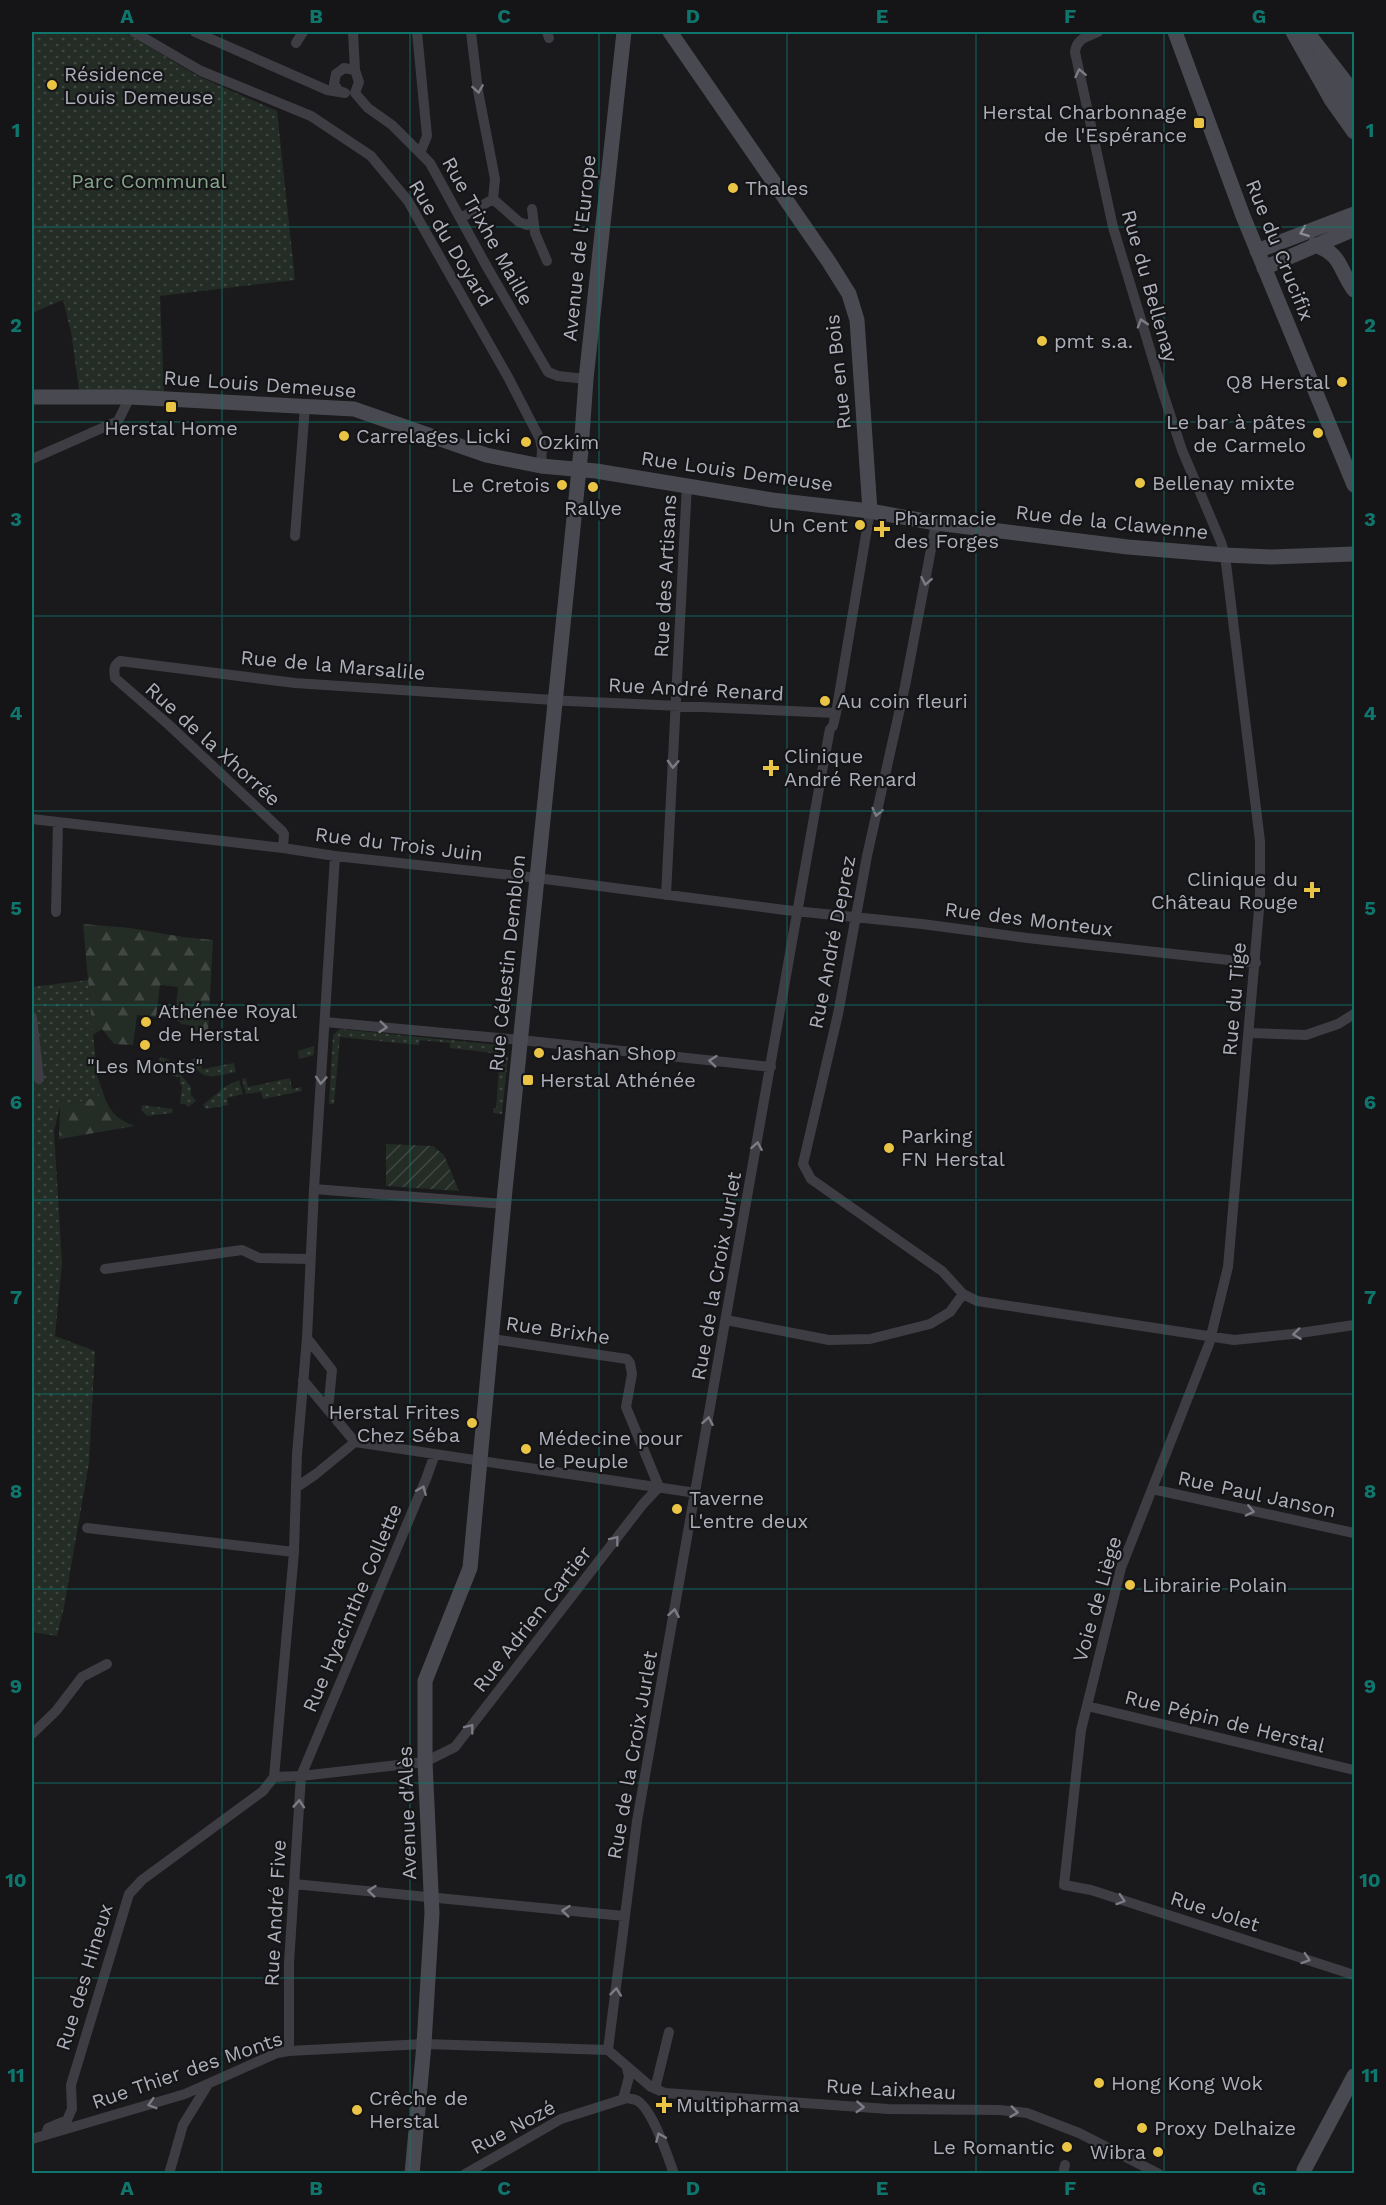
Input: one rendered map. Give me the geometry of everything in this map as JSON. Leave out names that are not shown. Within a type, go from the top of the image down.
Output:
[{"type":"street","name":"Rue du Doyard","points":[[134,32],[201,71],[311,116],[371,156],[408,201],[508,377],[540,439],[541,466]]},
{"type":"street","points":[[195,32],[327,90],[350,93]]},
{"type":"street","points":[[296,43],[303,32]]},
{"type":"street","points":[[350,93],[359,82],[355,70],[353,32]]},
{"type":"street","points":[[417,32],[427,136],[421,152]]},
{"type":"street","points":[[471,32],[478,91],[495,179],[493,199]]},
{"type":"street","name":"Avenue de l'Europe","points":[[578,470],[624,32]]},
{"type":"street","name":"Rue en Bois","points":[[670,32],[849,294],[857,320],[870,511]]},
{"type":"street","name":"Rue du Bellenay","points":[[1098,32],[1080,40],[1076,44],[1075,52],[1113,227],[1167,407],[1225,555]]},
{"type":"street","name":"Rue du Crucifix","points":[[1174,32],[1257,251],[1354,483]]},
{"type":"street","points":[[1293,32],[1332,101],[1354,132]]},
{"type":"street","points":[[1306,32],[1354,93]]},
{"type":"street","points":[[1306,32],[1322,64],[1354,111]]},
{"type":"street","points":[[350,93],[336,88],[334,79],[336,74],[344,68],[355,70]]},
{"type":"street","name":"Rue Trixhe Maille","points":[[350,93],[421,152],[430,163],[548,372],[558,376],[586,379]]},
{"type":"street","points":[[460,218],[493,199]]},
{"type":"street","points":[[493,199],[519,222],[527,225],[533,222]]},
{"type":"street","points":[[532,209],[533,222],[547,261]]},
{"type":"street","points":[[1257,251],[1353,222]]},
{"type":"street","points":[[1264,268],[1314,245],[1353,222]]},
{"type":"street","points":[[1338,259],[1340,245],[1353,222]]},
{"type":"street","points":[[1314,245],[1328,250],[1338,259],[1354,290]]},
{"type":"street","name":"Rue Louis Demeuse","points":[[32,397],[130,397],[354,409],[486,455],[541,466],[687,484],[772,500],[870,511]]},
{"type":"street","points":[[32,459],[118,421],[130,397]]},
{"type":"street","points":[[295,537],[305,406]]},
{"type":"street","name":"Rue Célestin Demblon","points":[[479,1460],[578,470]]},
{"type":"street","name":"Rue des Artisans","points":[[666,895],[687,484]]},
{"type":"street","name":"Rue de la Clawenne","points":[[870,511],[936,523],[1094,544],[1271,557],[1353,553]]},
{"type":"street","name":"Rue de la Croix Jurlet","points":[[608,2050],[639,1809],[830,729],[836,713],[870,511]]},
{"type":"street","name":"Rue André Deprez","points":[[936,523],[916,632],[867,856],[838,1014],[803,1164],[811,1179],[942,1271],[963,1294]]},
{"type":"street","name":"Rue du Tige","points":[[1212,1336],[1228,1268],[1260,898],[1260,841],[1225,555]]},
{"type":"street","name":"Rue de la Marsalile","points":[[114,668],[120,661],[295,683],[554,700]]},
{"type":"street","name":"Rue de la Xhorrée","points":[[114,668],[115,678],[119,683],[169,724],[282,831],[284,834],[283,848]]},
{"type":"street","name":"Rue André Renard","points":[[554,700],[836,713]]},
{"type":"street","name":"Rue du Trois Juin","points":[[32,819],[798,911]]},
{"type":"street","points":[[56,912],[58,822]]},
{"type":"street","points":[[335,856],[294,1552],[274,1777],[425,1762]]},
{"type":"street","name":"Rue des Monteux","points":[[798,911],[1256,963]]},
{"type":"street","points":[[1250,1033],[1306,1035],[1330,1028],[1354,1014]]},
{"type":"street","points":[[32,1017],[39,1079]]},
{"type":"street","points":[[325,1022],[771,1067]]},
{"type":"street","points":[[314,1189],[504,1204]]},
{"type":"street","points":[[105,1269],[242,1250],[259,1258],[310,1259]]},
{"type":"street","points":[[726,1320],[829,1340],[870,1339],[930,1324],[950,1312],[963,1294],[977,1301],[1234,1340],[1354,1325]]},
{"type":"street","name":"Voie de Liège","points":[[1064,1885],[1077,1752],[1121,1568],[1212,1336]]},
{"type":"street","points":[[307,1338],[332,1370],[328,1410]]},
{"type":"street","name":"Rue Brixhe","points":[[492,1339],[627,1359],[632,1374],[627,1407],[659,1487]]},
{"type":"street","points":[[303,1380],[355,1442],[696,1493]]},
{"type":"street","points":[[297,1487],[355,1442]]},
{"type":"street","name":"Rue Hyacinthe Collette","points":[[301,1776],[435,1454]]},
{"type":"street","name":"Avenue d'Alès","points":[[412,2174],[424,2044],[432,1898],[425,1762],[425,1682],[470,1568],[479,1460]]},
{"type":"street","name":"Rue Adrien Cartier","points":[[425,1762],[455,1747],[643,1504],[659,1487]]},
{"type":"street","name":"Rue Paul Janson","points":[[1152,1489],[1354,1533]]},
{"type":"street","points":[[87,1528],[294,1552]]},
{"type":"street","points":[[32,1734],[56,1711],[82,1677],[107,1664]]},
{"type":"street","name":"Rue Pépin de Herstal","points":[[1087,1706],[1354,1770]]},
{"type":"street","name":"Rue André Five","points":[[289,2051],[289,1963],[301,1776]]},
{"type":"street","name":"Rue des Hineux","points":[[46,2135],[48,2128],[67,2120],[72,2109],[71,2085],[129,1894],[142,1880],[263,1791],[274,1777]]},
{"type":"street","points":[[294,1884],[624,1917]]},
{"type":"street","name":"Rue Jolet","points":[[1064,1885],[1091,1890],[1354,1975]]},
{"type":"street","points":[[654,2089],[669,2032]]},
{"type":"street","name":"Rue Thier des Monts","points":[[32,2139],[185,2094],[277,2054],[289,2051],[424,2044],[608,2050]]},
{"type":"street","points":[[608,2050],[654,2089]]},
{"type":"street","points":[[627,2068],[629,2077],[623,2099],[638,2100],[641,2104],[659,2133],[674,2174]]},
{"type":"street","points":[[1303,2172],[1354,2076]]},
{"type":"street","points":[[169,2174],[183,2125],[207,2086]]},
{"type":"street","points":[[641,2104],[644,2092],[654,2089]]},
{"type":"street","name":"Rue Laixheau","points":[[654,2089],[665,2093],[888,2109],[999,2110],[1027,2114],[1079,2133],[1159,2174]]},
{"type":"street","name":"Rue Nozé","points":[[465,2174],[561,2120],[623,2099]]},
{"type":"green space","name":"Parc Communal","points":[[32,32],[124,32],[198,76],[277,111],[295,280],[160,296],[164,392],[79,390],[71,332],[63,300],[32,313]]},
{"type":"green space","points":[[83,924],[213,940],[208,1033],[196,1033],[189,1025],[182,1024],[175,1019],[178,987],[160,985],[156,1017],[137,1015],[133,1045],[114,1044],[102,1029],[93,1035]]},
{"type":"green space","points":[[88,980],[99,1097],[60,1106],[54,1131],[62,1263],[55,1336],[95,1351],[89,1463],[57,1636],[32,1632],[32,987]]},
{"type":"green space","points":[[340,1029],[499,1045],[498,1053],[508,1057],[502,1114],[493,1113],[493,1108],[496,1108],[500,1054],[450,1048],[450,1043],[420,1040],[419,1045],[340,1037],[334,1104],[329,1104],[333,1035]]},
{"type":"green space","points":[[314,1046],[314,1055],[299,1059],[298,1051]]},
{"type":"green space","points":[[201,1056],[202,1069],[234,1063],[236,1072],[216,1076],[204,1075],[199,1072],[191,1060]]},
{"type":"green space","points":[[160,1057],[168,1059],[191,1087],[191,1095],[196,1101],[188,1107],[180,1104],[182,1086],[180,1077],[172,1076],[169,1065],[159,1063]]},
{"type":"green space","points":[[97,1075],[113,1113],[135,1126],[59,1139],[60,1106],[99,1097]]},
{"type":"green space","points":[[246,1078],[248,1087],[290,1078],[292,1089],[301,1087],[302,1091],[263,1099],[261,1092],[246,1094],[242,1079]]},
{"type":"green space","points":[[239,1080],[243,1094],[227,1098],[228,1105],[206,1109],[203,1105],[226,1086]]},
{"type":"green space","points":[[142,1105],[173,1109],[172,1113],[147,1116],[141,1110]]},
{"type":"green space","points":[[386,1144],[433,1146],[444,1155],[459,1191],[386,1186]]},
{"type":"place","name":"Résidence Louis Demeuse","points":[[52,85]]},
{"type":"place","name":"Herstal Charbonnage de l'Espérance","points":[[1199,123]]},
{"type":"place","name":"Thales","points":[[733,188]]},
{"type":"place","name":"pmt s.a.","points":[[1042,341]]},
{"type":"place","name":"Q8 Herstal","points":[[1342,382]]},
{"type":"place","name":"Herstal Home","points":[[171,407]]},
{"type":"place","name":"Le bar à pâtes de Carmelo","points":[[1318,433]]},
{"type":"place","name":"Carrelages Licki","points":[[344,436]]},
{"type":"place","name":"Ozkim","points":[[526,442]]},
{"type":"place","name":"Bellenay mixte","points":[[1140,483]]},
{"type":"place","name":"Le Cretois","points":[[562,485]]},
{"type":"place","name":"Rallye","points":[[593,487]]},
{"type":"place","name":"Un Cent","points":[[860,525]]},
{"type":"place","name":"Pharmacie des Forges","points":[[882,529]]},
{"type":"place","name":"Au coin fleuri","points":[[825,701]]},
{"type":"place","name":"Clinique André Renard","points":[[771,768]]},
{"type":"place","name":"Clinique du Château Rouge","points":[[1312,890]]},
{"type":"place","name":"Athénée Royal de Herstal","points":[[146,1022]]},
{"type":"place","name":"\"Les Monts\"","points":[[145,1045]]},
{"type":"place","name":"Jashan Shop","points":[[539,1053]]},
{"type":"place","name":"Herstal Athénée","points":[[528,1080]]},
{"type":"place","name":"Parking FN Herstal","points":[[889,1148]]},
{"type":"place","name":"Herstal Frites Chez Séba","points":[[472,1423]]},
{"type":"place","name":"Médecine pour le Peuple","points":[[526,1449]]},
{"type":"place","name":"Taverne L'entre deux","points":[[677,1509]]},
{"type":"place","name":"Librairie Polain","points":[[1130,1585]]},
{"type":"place","name":"Hong Kong Wok","points":[[1099,2083]]},
{"type":"place","name":"Multipharma","points":[[664,2105]]},
{"type":"place","name":"Crêche de Herstal","points":[[357,2110]]},
{"type":"place","name":"Proxy Delhaize","points":[[1142,2128]]},
{"type":"place","name":"Le Romantic","points":[[1067,2147]]},
{"type":"place","name":"Wibra","points":[[1158,2152]]}]
